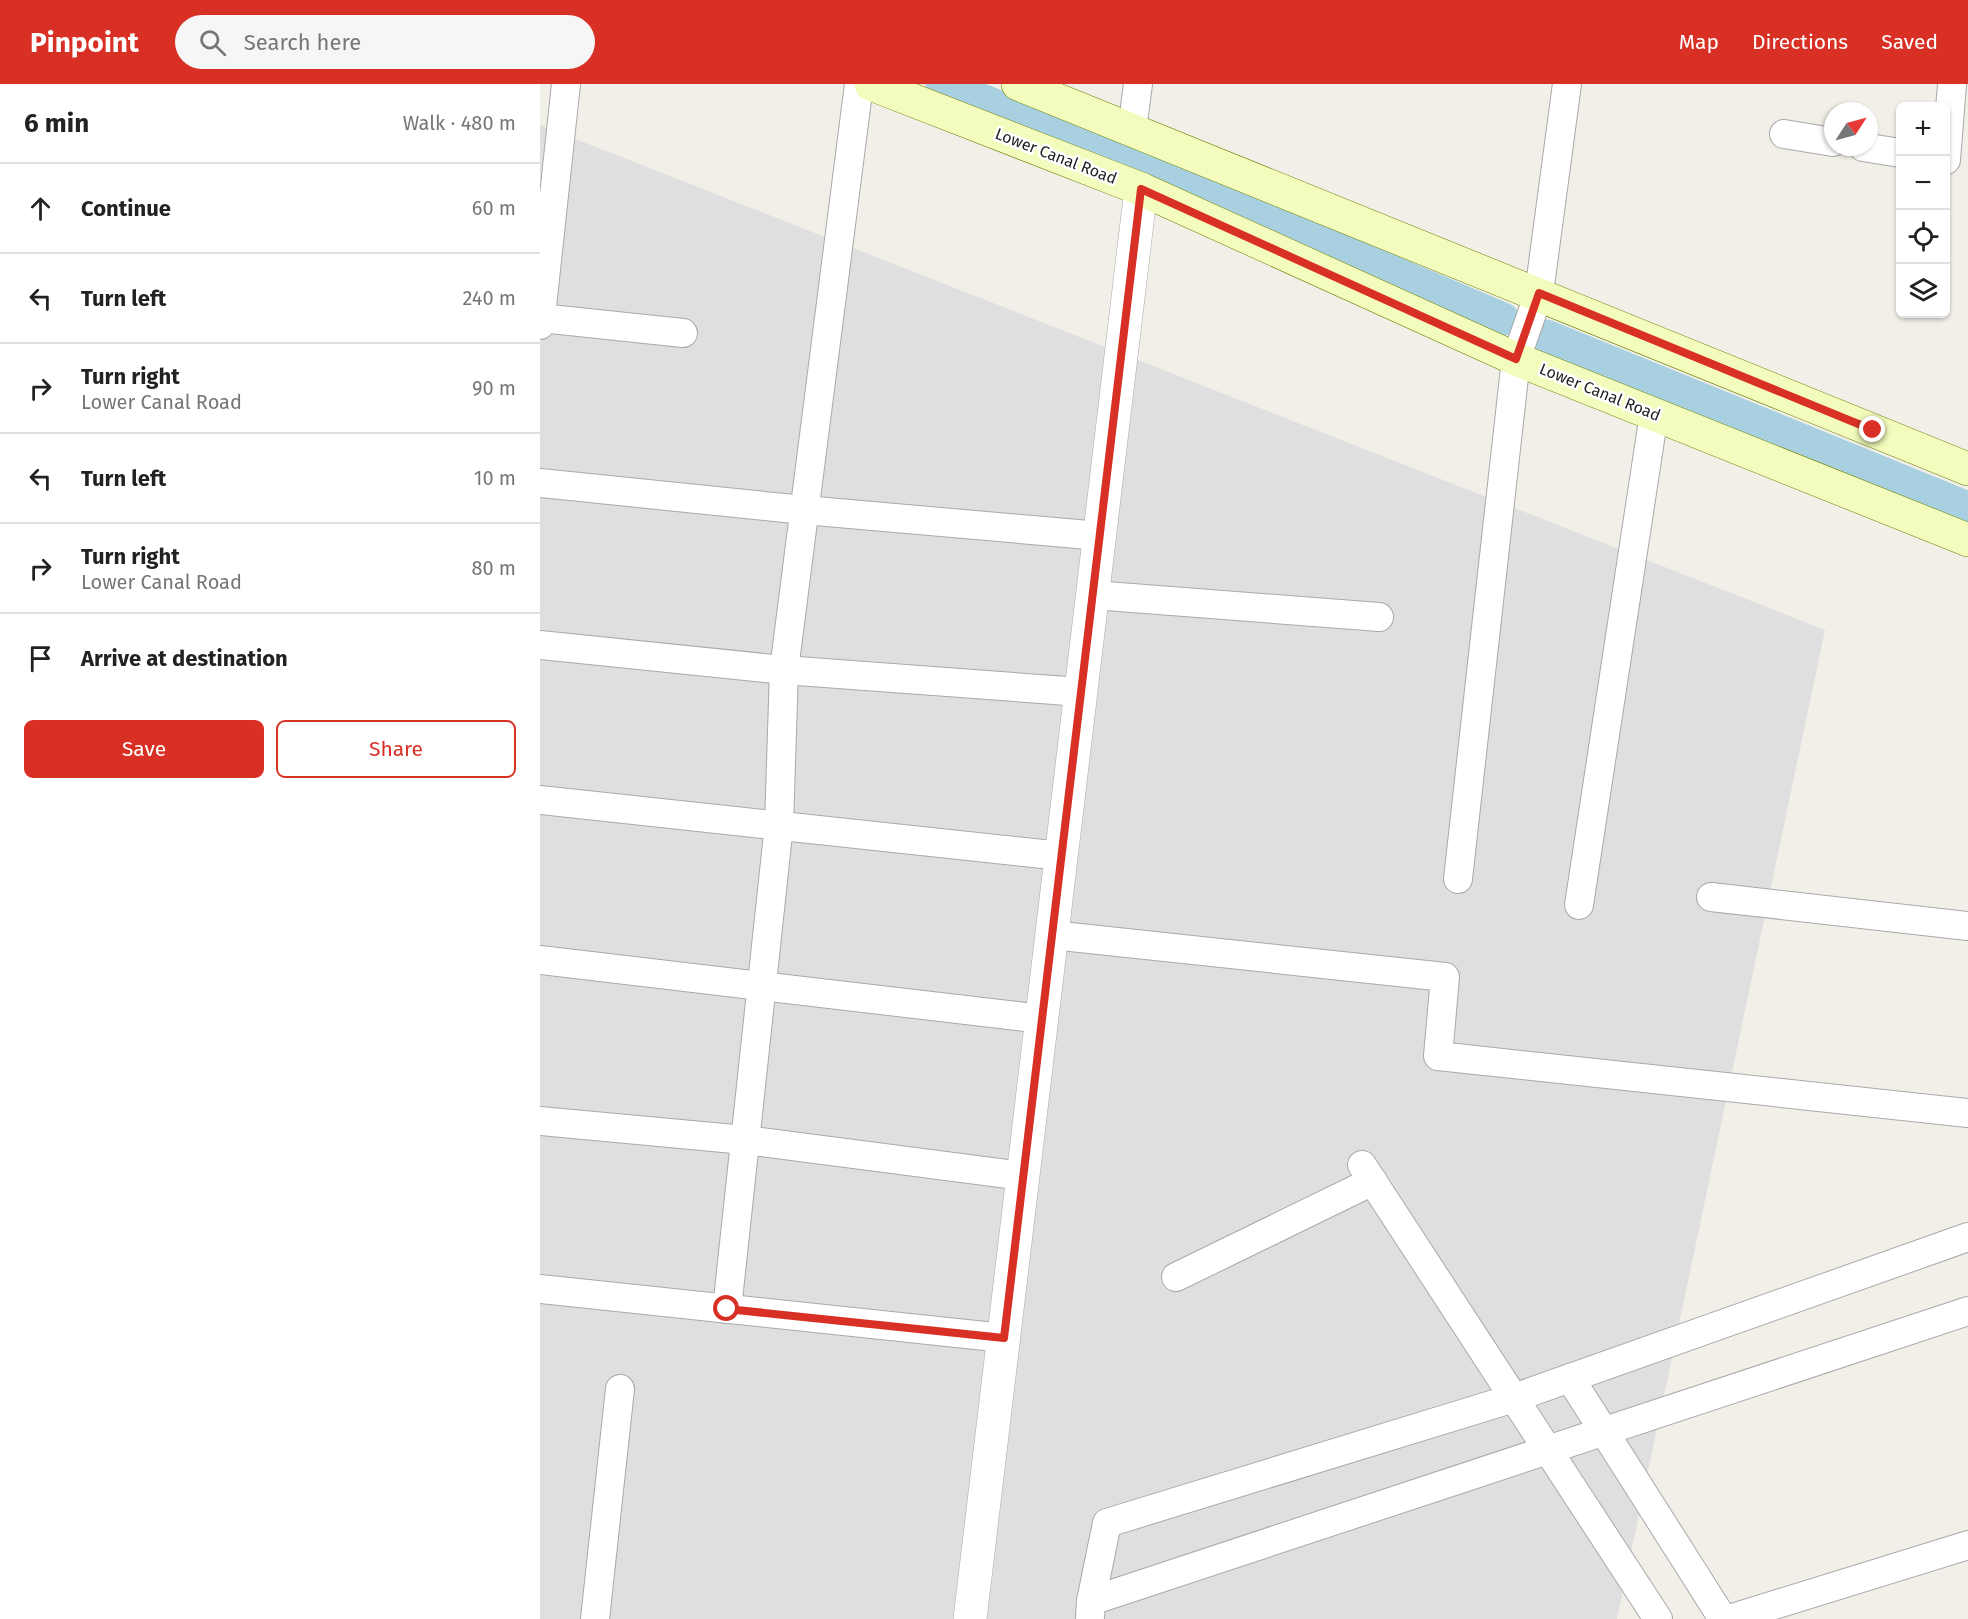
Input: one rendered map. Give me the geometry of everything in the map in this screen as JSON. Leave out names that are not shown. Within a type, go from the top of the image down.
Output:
[{"type":"main road","name":"Lower Canal Road","points":[[871,84],[1141,189],[1516,359],[1968,540]]},
{"type":"main road","points":[[1018,84],[1539,293],[1968,469]]},
{"type":"street","points":[[540,325],[549,160],[566,84]]},
{"type":"street","points":[[727,1309],[779,825],[784,670],[859,84]]},
{"type":"street","points":[[1132,130],[1138,84]]},
{"type":"street","points":[[1458,879],[1516,359],[1539,293],[1568,84]]},
{"type":"street","points":[[1946,156],[1952,84]]},
{"type":"street","points":[[1784,134],[1824,141]]},
{"type":"street","points":[[1878,149],[1896,152]]},
{"type":"street","points":[[1950,161],[1968,165]]},
{"type":"street","points":[[970,1619],[1141,189]]},
{"type":"street","points":[[540,319],[683,333]]},
{"type":"street","points":[[1579,905],[1654,414]]},
{"type":"street","points":[[540,483],[804,510],[1100,536]]},
{"type":"street","points":[[1093,595],[1379,617]]},
{"type":"street","points":[[540,645],[784,670],[1081,692]]},
{"type":"street","points":[[540,800],[1062,856]]},
{"type":"street","points":[[1711,897],[1968,926]]},
{"type":"street","points":[[1052,935],[1445,977],[1438,1056],[1968,1113]]},
{"type":"street","points":[[540,960],[1042,1020]]},
{"type":"street","points":[[540,1122],[745,1140],[1023,1176]]},
{"type":"street","points":[[1176,1277],[1367,1173],[1658,1619]]},
{"type":"street","points":[[1090,1610],[1107,1523],[1514,1398],[1968,1237]]},
{"type":"street","points":[[540,1289],[1004,1338]]},
{"type":"street","points":[[1090,1610],[1604,1431],[1968,1311]]},
{"type":"street","points":[[1570,1378],[1723,1619]]},
{"type":"street","points":[[595,1619],[620,1389]]},
{"type":"street","points":[[1729,1619],[1968,1545]]},
{"type":"shaded area","points":[[540,125],[1825,630],[1617,1619],[540,1619]]},
{"type":"waterway","points":[[942,84],[1120,156],[1503,319]]},
{"type":"waterway","points":[[1546,336],[1968,508]]},
{"type":"route","points":[[727,1309],[1004,1338],[1141,189],[1516,359],[1539,293],[1873,430]]}]
